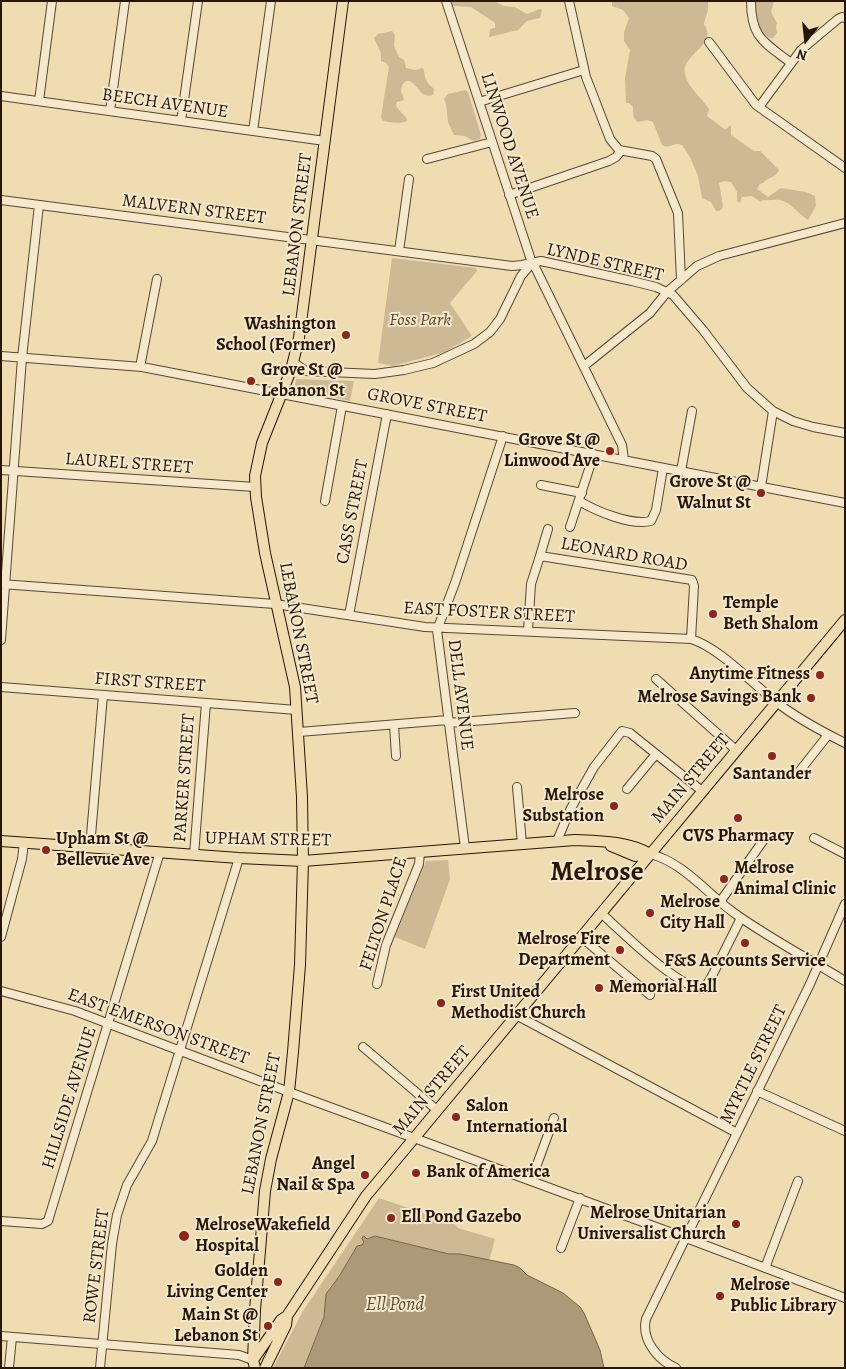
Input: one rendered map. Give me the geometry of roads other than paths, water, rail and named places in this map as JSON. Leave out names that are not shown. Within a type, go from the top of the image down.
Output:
[{"type":"main road","name":"LEBANON STREET","points":[[253,1365],[255,1310],[265,1191],[271,1159],[289,1092],[299,984],[303,862],[297,710],[293,676],[265,553],[255,476],[266,434],[293,362],[300,332],[343,1]]},
{"type":"main road","name":"MAIN STREET","points":[[253,1365],[281,1320],[287,1316],[366,1196],[845,620]]},
{"type":"main road","name":"UPHAM STREET","points":[[1,840],[303,862],[557,841],[593,841],[631,846],[650,854]]},
{"type":"main road","name":"MAIN STREET","points":[[265,1368],[286,1325],[287,1316]]},
{"type":"street","points":[[38,101],[52,1]]},
{"type":"street","points":[[110,111],[125,1]]},
{"type":"street","points":[[181,121],[198,1]]},
{"type":"street","points":[[253,131],[270,1]]},
{"type":"street","name":"LINWOOD AVENUE","points":[[446,1],[532,263],[622,445],[624,460]]},
{"type":"street","points":[[569,1],[584,70],[610,139],[615,147],[621,150],[652,156],[658,162],[678,210],[680,280]]},
{"type":"street","points":[[751,1],[752,22],[756,34],[791,63]]},
{"type":"street","points":[[759,107],[806,44],[843,18]]},
{"type":"street","points":[[709,42],[740,85],[759,107],[845,168]]},
{"type":"street","points":[[479,102],[584,70]]},
{"type":"street","name":"BEECH AVENUE","points":[[1,96],[326,141]]},
{"type":"street","points":[[427,159],[492,142]]},
{"type":"street","points":[[509,195],[609,161],[616,157],[621,150]]},
{"type":"street","points":[[399,251],[409,179]]},
{"type":"street","name":"MALVERN STREET","points":[[1,200],[512,266],[532,263]]},
{"type":"street","points":[[1,640],[3,584],[22,358],[39,205]]},
{"type":"street","points":[[584,366],[650,313],[667,292],[700,264],[714,258],[845,223]]},
{"type":"street","name":"LYNDE STREET","points":[[293,362],[306,371],[375,374],[433,363],[474,344],[490,332],[500,319],[521,276],[532,263],[545,261],[656,287],[667,292],[676,298],[748,388],[774,411],[814,427],[845,433]]},
{"type":"street","points":[[140,367],[157,279]]},
{"type":"street","name":"GROVE STREET","points":[[1,356],[140,367],[845,503]]},
{"type":"street","points":[[325,501],[342,406]]},
{"type":"street","points":[[680,471],[692,411]]},
{"type":"street","points":[[761,487],[774,411]]},
{"type":"street","name":"CASS STREET","points":[[349,615],[387,414]]},
{"type":"street","name":"DELL AVENUE","points":[[464,848],[437,628],[458,574],[503,436]]},
{"type":"street","points":[[570,527],[594,454]]},
{"type":"street","points":[[579,501],[604,513],[636,521],[651,521],[656,510],[663,468]]},
{"type":"street","name":"LAUREL STREET","points":[[1,470],[255,487]]},
{"type":"street","points":[[541,485],[582,493]]},
{"type":"street","points":[[540,556],[548,529]]},
{"type":"street","name":"LEONARD ROAD","points":[[528,631],[531,584],[540,556],[692,580],[694,586],[691,639]]},
{"type":"street","name":"EAST FOSTER STREET","points":[[3,584],[276,604],[437,628],[691,639],[706,645],[776,702],[828,735],[845,743]]},
{"type":"street","points":[[656,679],[736,750]]},
{"type":"street","name":"FIRST STREET","points":[[1,687],[297,710]]},
{"type":"street","points":[[90,847],[102,695]]},
{"type":"street","name":"PARKER STREET","points":[[194,855],[206,703]]},
{"type":"street","points":[[298,732],[575,713]]},
{"type":"street","points":[[394,725],[396,756]]},
{"type":"street","points":[[557,841],[572,805],[594,767],[623,731],[630,733],[702,791]]},
{"type":"street","points":[[798,773],[828,735]]},
{"type":"street","points":[[627,789],[656,754]]},
{"type":"street","points":[[517,787],[522,844]]},
{"type":"street","points":[[720,902],[765,838]]},
{"type":"street","points":[[814,838],[845,854]]},
{"type":"street","points":[[1,937],[22,859],[24,842]]},
{"type":"street","name":"HILLSIDE AVENUE","points":[[1,1221],[43,1224],[48,1221],[160,852]]},
{"type":"street","name":"FELTON PLACE","points":[[377,984],[386,944],[419,864],[420,852]]},
{"type":"street","points":[[650,854],[663,858],[680,869],[741,918],[845,981]]},
{"type":"street","name":"ROWE STREET","points":[[100,1368],[112,1244],[117,1215],[127,1185],[152,1141],[239,858]]},
{"type":"street","name":"MYRTLE STREET","points":[[676,1368],[663,1360],[652,1349],[646,1337],[644,1325],[646,1319],[819,965],[845,904]]},
{"type":"street","points":[[601,913],[645,952],[685,983],[697,989],[704,989],[711,978],[741,918]]},
{"type":"street","points":[[581,937],[650,995]]},
{"type":"street","name":"EAST EMERSON STREET","points":[[1,991],[67,1008],[845,1298]]},
{"type":"street","points":[[516,1015],[737,1133]]},
{"type":"street","points":[[363,1047],[437,1110]]},
{"type":"street","points":[[757,1092],[845,1131]]},
{"type":"street","points":[[531,1180],[554,1118]]},
{"type":"street","points":[[765,1268],[798,1181]]},
{"type":"street","points":[[562,1248],[580,1198]]},
{"type":"street","points":[[1,1336],[239,1355],[253,1365]]},
{"type":"street","points":[[9,1368],[12,1337]]},
{"type":"water","name":"Ell Pond","points":[[364,1236],[367,1239],[375,1236],[449,1254],[460,1254],[514,1265],[520,1268],[527,1275],[563,1293],[580,1307],[600,1350],[604,1368],[304,1368],[324,1317],[326,1294],[357,1246],[362,1245],[364,1242],[362,1239]]},
{"type":"place","name":"Washington School (Former)","points":[[346,335]]},
{"type":"place","name":"Grove St @ Lebanon St","points":[[251,381]]},
{"type":"place","name":"Grove St @ Linwood Ave","points":[[610,451]]},
{"type":"place","name":"Grove St @ Walnut St","points":[[761,493]]},
{"type":"place","name":"Temple Beth Shalom","points":[[713,614]]},
{"type":"place","name":"Anytime Fitness","points":[[820,675]]},
{"type":"place","name":"Melrose Savings Bank","points":[[811,698]]},
{"type":"place","name":"Santander","points":[[772,756]]},
{"type":"place","name":"Melrose Substation","points":[[614,806]]},
{"type":"place","name":"CVS Pharmacy","points":[[738,818]]},
{"type":"place","name":"Upham St @ Bellevue Ave","points":[[46,850]]},
{"type":"place","name":"Melrose Animal Clinic","points":[[724,879]]},
{"type":"place","name":"Melrose City Hall","points":[[650,913]]},
{"type":"place","name":"F&S Accounts Service","points":[[745,943]]},
{"type":"place","name":"Melrose Fire Department","points":[[620,950]]},
{"type":"place","name":"Memorial Hall","points":[[599,988]]},
{"type":"place","name":"First United Methodist Church","points":[[441,1003]]},
{"type":"place","name":"Salon International","points":[[456,1117]]},
{"type":"place","name":"Bank of America","points":[[416,1173]]},
{"type":"place","name":"Angel Nail & Spa","points":[[365,1175]]},
{"type":"place","name":"Ell Pond Gazebo","points":[[391,1218]]},
{"type":"place","name":"Melrose Unitarian Universalist Church","points":[[736,1224]]},
{"type":"place","name":"MelroseWakefield Hospital","points":[[184,1236]]},
{"type":"place","name":"Golden Living Center","points":[[278,1282]]},
{"type":"place","name":"Melrose Public Library","points":[[720,1296]]},
{"type":"place","name":"Main St @ Lebanon St","points":[[268,1326]]},
{"type":"district","name":"Melrose","points":[[597,873]]},
{"type":"park label","name":"Foss Park","points":[[420,321]]}]
